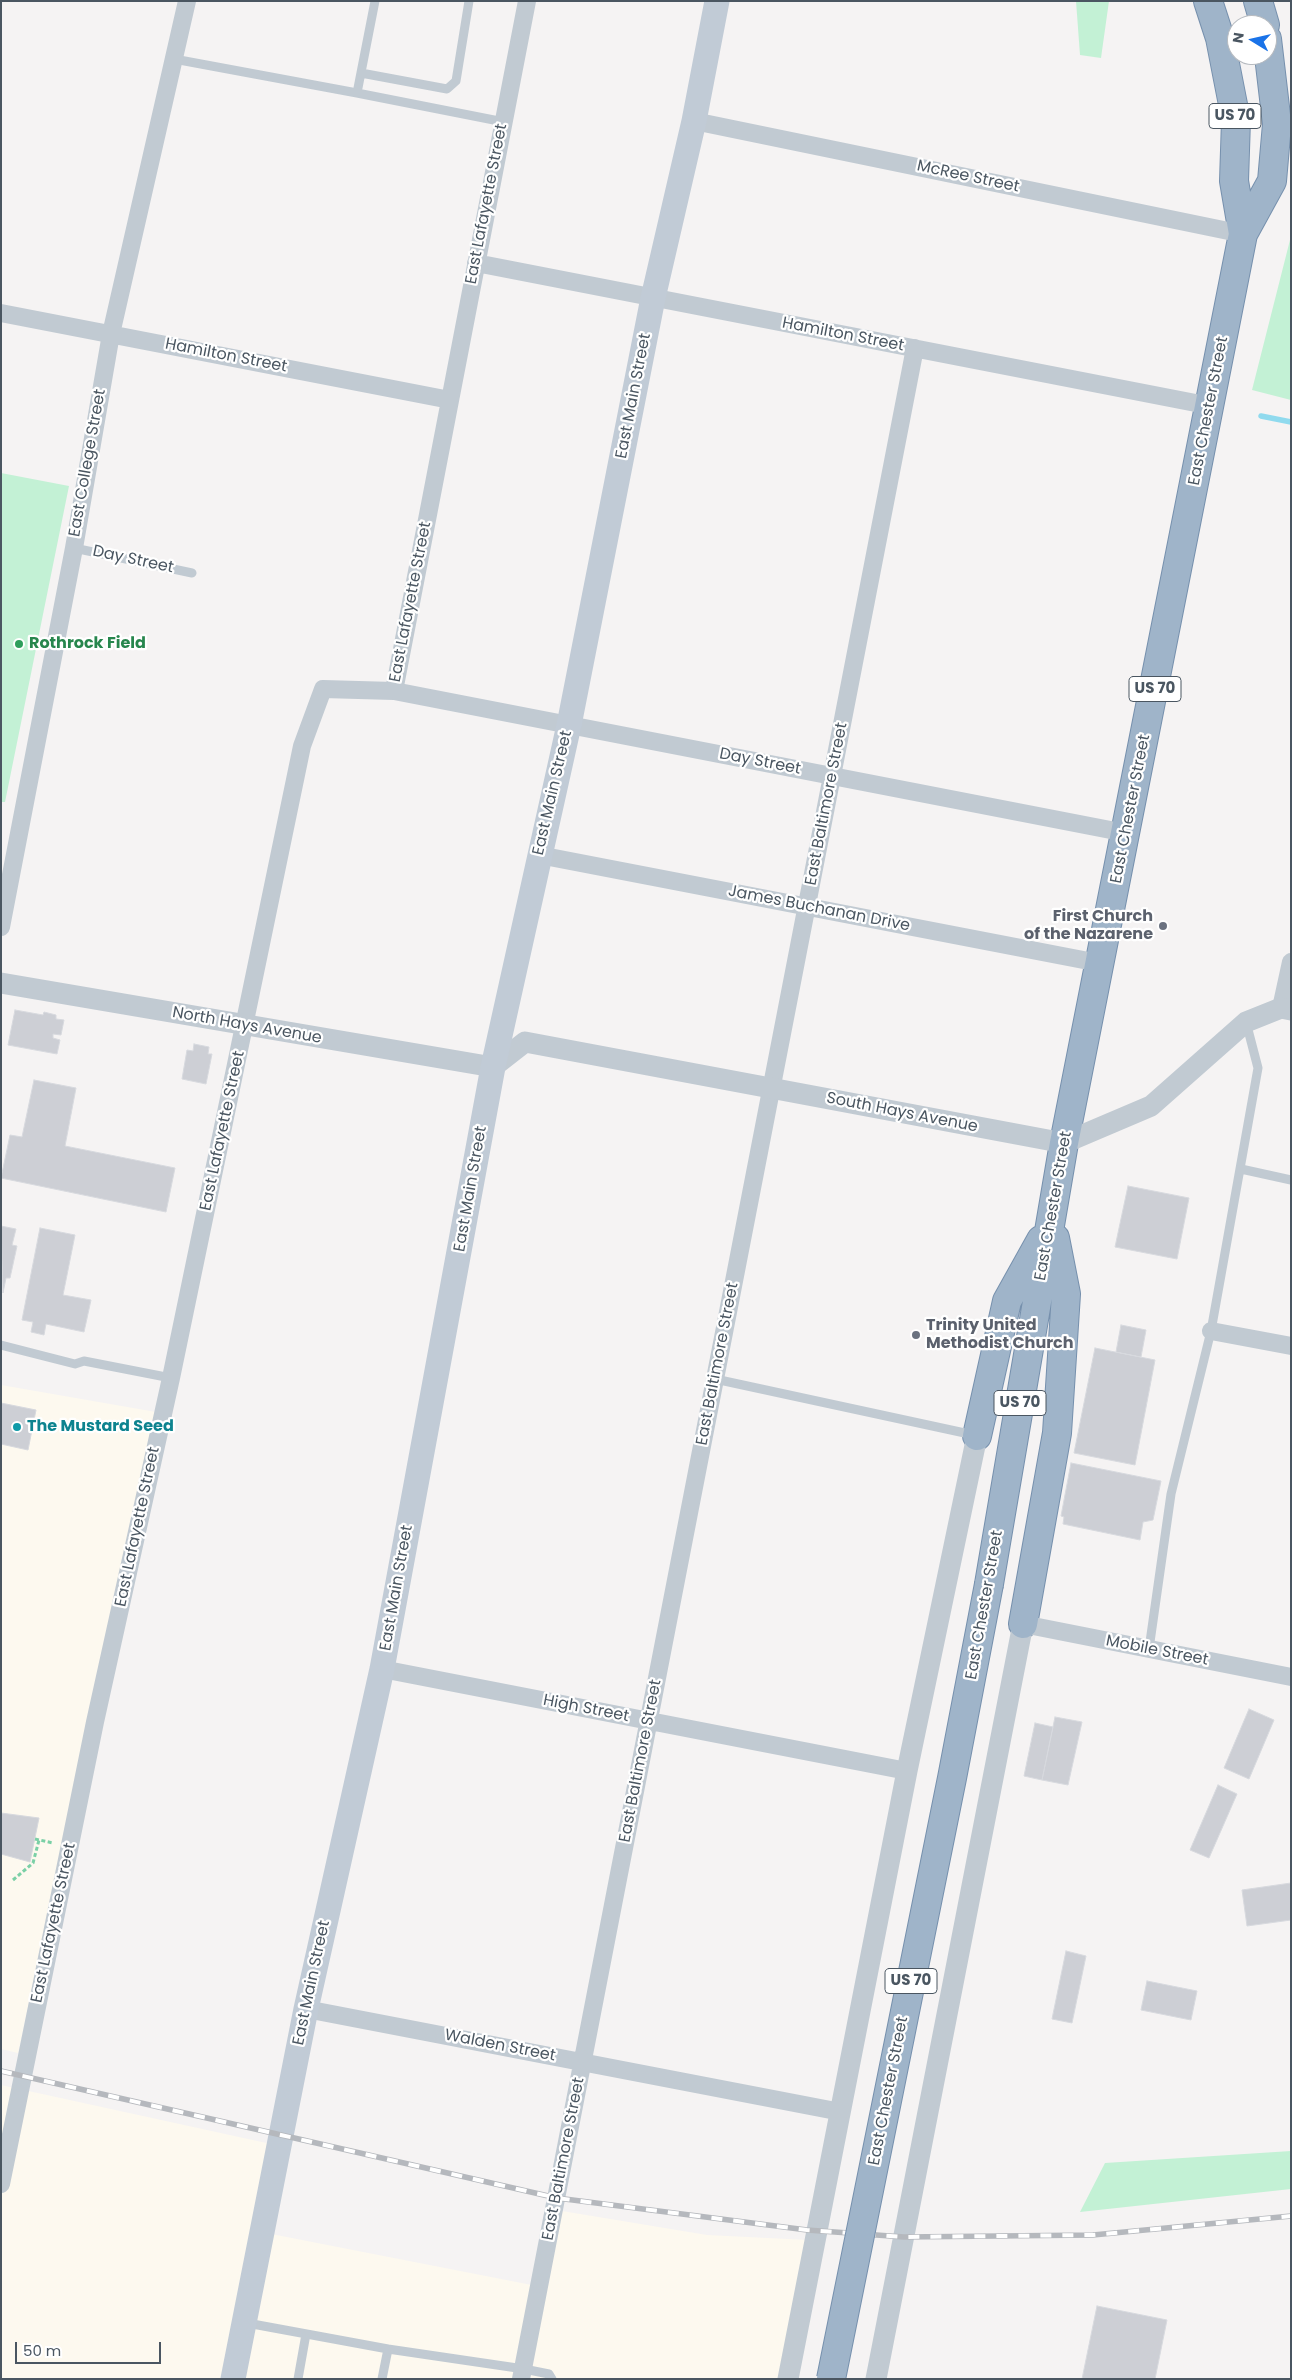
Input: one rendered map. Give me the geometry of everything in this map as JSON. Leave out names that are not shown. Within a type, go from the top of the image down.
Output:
[{"type":"highway","name":"US 70","points":[[1208,1],[1220,38],[1236,120],[1234,181],[1243,234]]},
{"type":"highway","points":[[1258,1],[1262,15]]},
{"type":"highway","name":"East Chester Street","points":[[831,2379],[952,1778],[989,1584],[1064,1143],[1243,234],[1272,181],[1278,124],[1270,65]]},
{"type":"highway","points":[[977,1436],[1006,1301],[1051,1221]]},
{"type":"highway","points":[[1023,1624],[1057,1433],[1066,1294],[1051,1221]]},
{"type":"main road","name":"East Main Street","points":[[232,2379],[306,2009],[382,1669],[493,1067],[569,725],[653,298],[694,121],[717,1]]},
{"type":"street","name":"East College Street","points":[[1,927],[74,548],[111,334],[187,1]]},
{"type":"street","name":"East Lafayette Street","points":[[1,2184],[97,1712],[171,1378],[302,746],[323,688],[394,691],[526,1]]},
{"type":"street","name":"McRee Street","points":[[694,121],[1243,234]]},
{"type":"street","name":"Hamilton Street","points":[[476,263],[1210,406]]},
{"type":"street","name":"Hamilton Street","points":[[1,313],[450,400]]},
{"type":"street","name":"East Baltimore Street","points":[[523,2374],[915,348]]},
{"type":"street","name":"Day Street","points":[[394,691],[1126,833]]},
{"type":"street","name":"James Buchanan Drive","points":[[539,855],[1099,963]]},
{"type":"street","points":[[1064,1143],[1151,1106],[1246,1022],[1286,1009],[1291,962]]},
{"type":"street","name":"North Hays Avenue","points":[[1,984],[493,1067]]},
{"type":"street","name":"South Hays Avenue","points":[[493,1067],[525,1042],[1064,1143]]},
{"type":"street","points":[[1211,1330],[1291,1346]]},
{"type":"street","points":[[788,2379],[907,1771],[977,1436]]},
{"type":"street","points":[[876,2379],[1023,1624]]},
{"type":"street","name":"Mobile Street","points":[[1023,1624],[1291,1677]]},
{"type":"street","name":"High Street","points":[[382,1669],[907,1771]]},
{"type":"street","name":"Walden Street","points":[[306,2009],[841,2112]]},
{"type":"lane","points":[[358,93],[375,1]]},
{"type":"lane","points":[[361,73],[447,89],[456,81],[470,1]]},
{"type":"lane","points":[[174,59],[504,122]]},
{"type":"lane","name":"Day Street","points":[[74,548],[192,572]]},
{"type":"lane","points":[[1148,1649],[1172,1494],[1211,1330],[1258,1068],[1246,1022]]},
{"type":"lane","points":[[1241,1170],[1291,1180]]},
{"type":"lane","points":[[1,1345],[76,1364],[84,1361],[171,1378]]},
{"type":"lane","points":[[715,1379],[977,1436]]},
{"type":"lane","points":[[244,2322],[523,2374],[549,2374],[552,2379]]},
{"type":"lane","points":[[298,2379],[306,2334]]},
{"type":"lane","points":[[382,2379],[388,2349]]},
{"type":"path","points":[[13,1880],[33,1863],[37,1840],[56,1844]]},
{"type":"shaded area","points":[[1,1385],[156,1412],[18,2053],[1,2049]]},
{"type":"shaded area","points":[[1,2085],[271,2144],[256,2231],[547,2288],[562,2211],[707,2235],[808,2240],[781,2379],[1,2379]]},
{"type":"green space","points":[[1076,1],[1109,1],[1101,58],[1080,55]]},
{"type":"green space","points":[[1291,236],[1291,400],[1252,390]]},
{"type":"green space","name":"Rothrock Field","points":[[1,473],[69,486],[5,802],[1,802]]},
{"type":"green space","points":[[1291,2151],[1291,2189],[1080,2212],[1105,2163]]},
{"type":"building","points":[[15,1010],[43,1015],[44,1012],[56,1015],[56,1019],[64,1020],[61,1035],[53,1034],[53,1038],[60,1040],[57,1054],[8,1045]]},
{"type":"building","points":[[194,1044],[209,1047],[208,1054],[212,1054],[206,1084],[182,1079],[187,1050],[193,1051]]},
{"type":"building","points":[[34,1080],[76,1088],[65,1146],[175,1168],[166,1212],[1,1178],[10,1135],[22,1137]]},
{"type":"building","points":[[1128,1186],[1189,1198],[1177,1259],[1115,1247]]},
{"type":"building","points":[[1,1226],[16,1229],[12,1245],[17,1246],[10,1278],[6,1278],[3,1293]]},
{"type":"building","points":[[40,1228],[75,1235],[63,1295],[91,1300],[84,1332],[46,1324],[44,1335],[31,1332],[33,1322],[22,1320]]},
{"type":"building","points":[[1121,1325],[1146,1330],[1141,1357],[1116,1352]]},
{"type":"building","points":[[1095,1348],[1155,1360],[1135,1465],[1074,1453]]},
{"type":"building","name":"The Mustard Seed","points":[[1,1403],[36,1410],[28,1450],[1,1444]]},
{"type":"building","points":[[1071,1463],[1161,1481],[1153,1520],[1143,1522],[1140,1540],[1063,1524],[1064,1517],[1061,1516]]},
{"type":"building","points":[[1249,1709],[1274,1720],[1249,1779],[1224,1768]]},
{"type":"building","points":[[1055,1717],[1082,1722],[1068,1785],[1042,1780]]},
{"type":"building","points":[[1035,1723],[1053,1727],[1042,1780],[1024,1776]]},
{"type":"building","points":[[1218,1785],[1237,1794],[1209,1858],[1190,1850]]},
{"type":"building","points":[[1,1813],[39,1818],[30,1862],[1,1854]]},
{"type":"building","points":[[1291,1883],[1291,1920],[1247,1926],[1242,1890]]},
{"type":"building","points":[[1066,1951],[1086,1956],[1072,2023],[1052,2019]]},
{"type":"building","points":[[1147,1981],[1197,1991],[1191,2020],[1141,2010]]},
{"type":"building","points":[[1097,2306],[1167,2320],[1155,2379],[1082,2379]]},
{"type":"waterway","points":[[1261,416],[1291,422]]},
{"type":"railway","points":[[1,2071],[557,2198],[807,2230],[904,2237],[1093,2235],[1291,2216]]},
{"type":"place","name":"Rothrock Field","points":[[19,644]]},
{"type":"place","name":"First Church of the Nazarene","points":[[1163,926]]},
{"type":"place","name":"Trinity United Methodist Church","points":[[916,1335]]},
{"type":"place","name":"The Mustard Seed","points":[[17,1427]]}]
